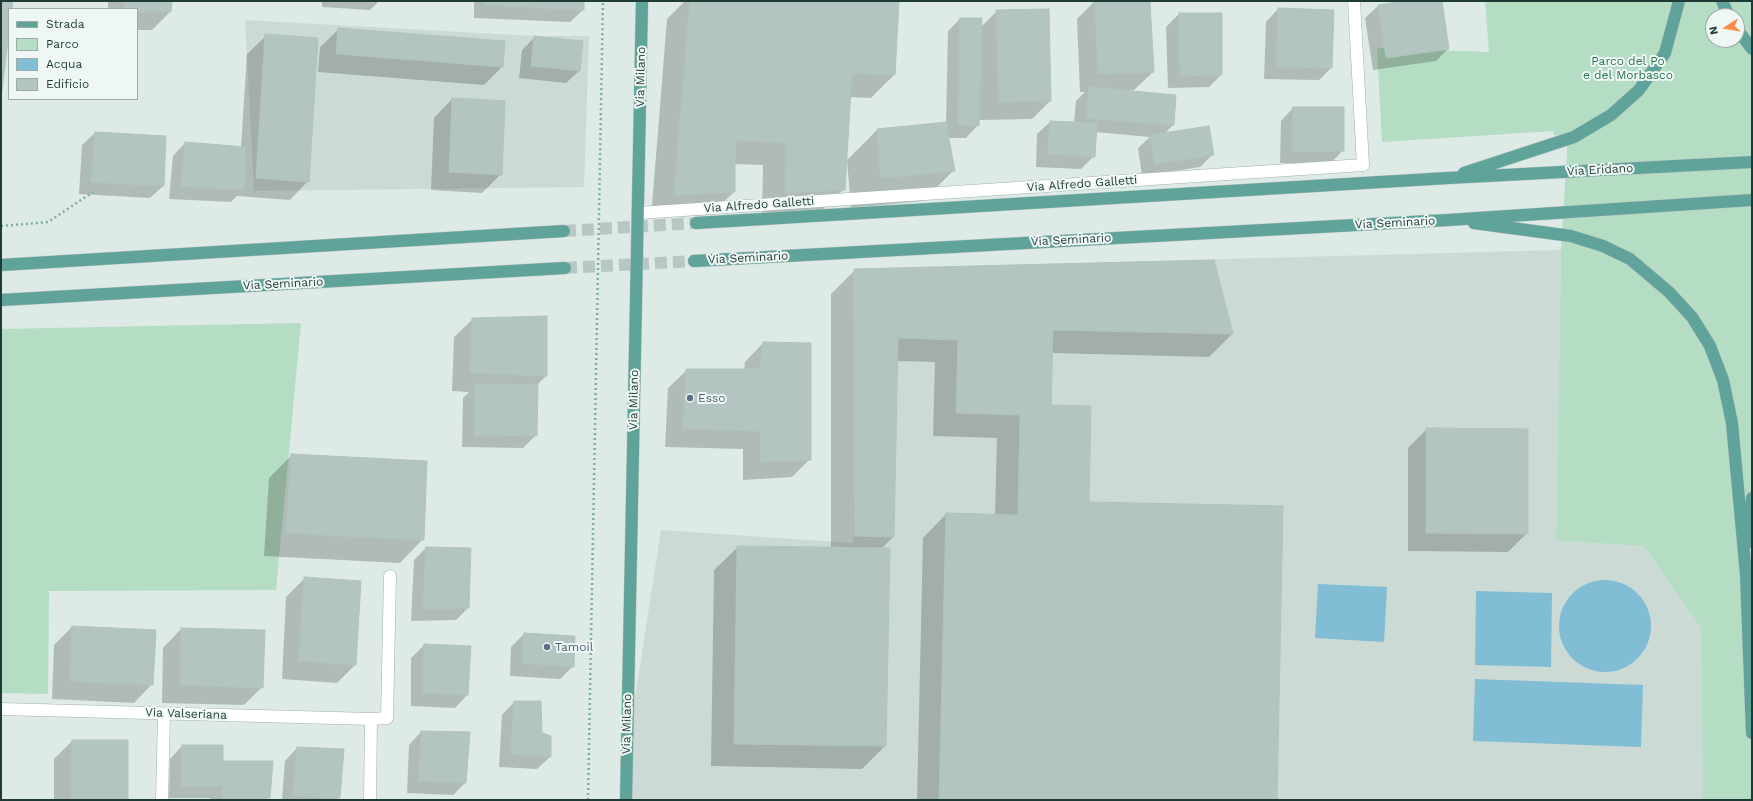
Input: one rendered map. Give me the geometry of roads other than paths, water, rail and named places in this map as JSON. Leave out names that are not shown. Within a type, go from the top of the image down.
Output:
[{"type":"main road","name":"Via Milano","points":[[626,800],[642,1]]},
{"type":"main road","points":[[696,224],[1448,178],[1574,137],[1611,115],[1639,90],[1665,53],[1679,1]]},
{"type":"main road","points":[[1745,40],[1752,49]]},
{"type":"main road","name":"Via Eridano","points":[[1448,178],[1752,162]]},
{"type":"main road","points":[[1448,220],[1752,200]]},
{"type":"main road","points":[[1448,220],[1571,236],[1603,246],[1630,259],[1669,292],[1692,317],[1710,346],[1723,380],[1730,416],[1746,575],[1752,733]]},
{"type":"main road","name":"Via Seminario","points":[[694,261],[1448,220]]},
{"type":"main road","points":[[1,265],[564,231]]},
{"type":"main road","name":"Via Seminario","points":[[1,300],[565,268]]},
{"type":"main road","points":[[1746,575],[1752,498]]},
{"type":"street","name":"Via Alfredo Galletti","points":[[638,213],[1363,165],[1354,1]]},
{"type":"street","name":"Via Valseriana","points":[[1,710],[371,719],[387,718],[390,576]]},
{"type":"street","points":[[162,800],[164,714]]},
{"type":"street","points":[[370,800],[371,719]]},
{"type":"water","points":[[1605,580],[1623,584],[1638,593],[1647,608],[1651,626],[1647,644],[1638,659],[1623,668],[1605,672],[1587,668],[1572,659],[1563,644],[1559,626],[1563,608],[1572,593],[1587,584]]},
{"type":"water","points":[[1318,584],[1387,587],[1384,642],[1315,638]]},
{"type":"water","points":[[1476,591],[1552,593],[1551,667],[1475,665]]},
{"type":"water","points":[[1475,679],[1643,685],[1641,747],[1473,741]]},
{"type":"tunnel","points":[[564,231],[696,223]]},
{"type":"tunnel","points":[[565,268],[694,261]]},
{"type":"place","name":"Esso","points":[[690,398]]},
{"type":"place","name":"Tamoil","points":[[547,647]]},
{"type":"park label","name":"Parco del Po e del Morbasco","points":[[1628,68]]}]
